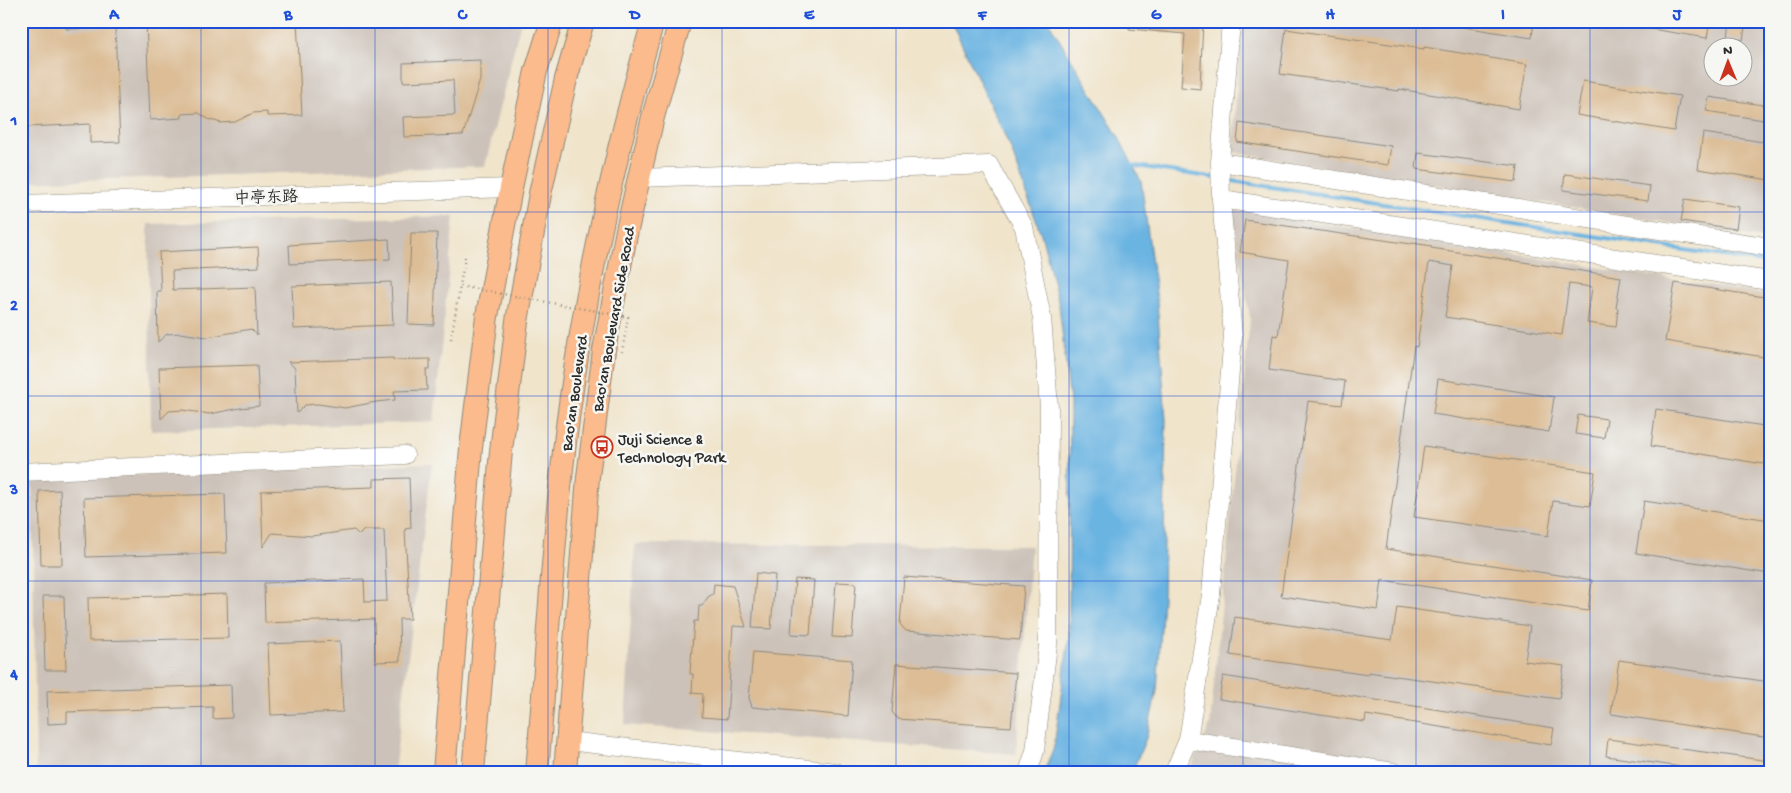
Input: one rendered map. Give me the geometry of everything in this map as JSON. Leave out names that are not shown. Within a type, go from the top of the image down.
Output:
[{"type":"main road","points":[[444,772],[471,448],[487,316],[511,188],[536,71],[552,21]]},
{"type":"main road","points":[[473,772],[501,451],[517,321],[540,194],[566,79],[583,21]]},
{"type":"main road","name":"Bao'an Boulevard","points":[[537,772],[562,475],[578,346],[601,225],[627,110],[653,21]]},
{"type":"main road","name":"Bao'an Boulevard Side Road","points":[[565,772],[588,477],[604,350],[627,230],[653,117],[680,21]]},
{"type":"main road","points":[[562,475],[610,320]]},
{"type":"main road","points":[[464,541],[509,389]]},
{"type":"street","points":[[1174,772],[1188,740],[1210,596],[1233,336],[1220,166],[1231,21]]},
{"type":"street","points":[[639,178],[989,165],[1024,227],[1042,318],[1049,407],[1048,645],[1035,751],[1028,772]]},
{"type":"street","points":[[1220,166],[1770,247]]},
{"type":"street","name":"中亭东路","points":[[21,204],[511,188]]},
{"type":"street","points":[[1221,195],[1770,281]]},
{"type":"street","points":[[21,472],[405,455]]},
{"type":"street","points":[[1188,740],[1383,771]]},
{"type":"street","points":[[568,741],[835,772]]},
{"type":"path","points":[[451,339],[465,257]]},
{"type":"path","points":[[460,286],[628,317],[622,352]]},
{"type":"shaded area","points":[[21,21],[521,21],[485,166],[21,182]]},
{"type":"shaded area","points":[[1242,21],[1770,21],[1770,239],[1232,152]]},
{"type":"shaded area","points":[[1231,209],[1770,295],[1770,772],[1189,772],[1210,725],[1250,318]]},
{"type":"shaded area","points":[[454,216],[434,422],[151,431],[148,224]]},
{"type":"shaded area","points":[[432,463],[394,772],[36,772],[32,479]]},
{"type":"shaded area","points":[[635,544],[1031,546],[1016,754],[625,725]]},
{"type":"water","points":[[951,21],[1048,21],[1118,136],[1141,181],[1157,301],[1166,420],[1163,598],[1157,691],[1146,738],[1132,772],[1044,772],[1054,747],[1069,637],[1070,402],[1059,305],[1042,237],[1011,149]]},
{"type":"building","points":[[146,21],[297,21],[302,115],[267,116],[267,112],[253,113],[235,122],[221,123],[208,119],[199,113],[182,114],[182,118],[150,120]]},
{"type":"building","points":[[1130,21],[1203,21],[1200,89],[1181,87],[1185,34],[1129,29]]},
{"type":"building","points":[[1464,21],[1534,21],[1532,38],[1464,27]]},
{"type":"building","points":[[1640,21],[1710,21],[1707,38],[1639,27]]},
{"type":"building","points":[[1730,21],[1746,21],[1743,38],[1728,38]]},
{"type":"building","points":[[66,22],[66,29],[115,28],[120,142],[90,143],[90,124],[27,127],[23,24]]},
{"type":"building","points":[[1286,29],[1424,49],[1424,47],[1527,64],[1519,109],[1399,89],[1399,91],[1280,74]]},
{"type":"building","points":[[480,60],[480,80],[463,135],[404,137],[403,117],[455,115],[453,80],[403,82],[403,63]]},
{"type":"building","points":[[1583,81],[1680,96],[1674,131],[1577,115]]},
{"type":"building","points":[[1709,97],[1770,106],[1770,121],[1706,111]]},
{"type":"building","points":[[1239,123],[1391,146],[1388,165],[1237,142]]},
{"type":"building","points":[[1703,133],[1770,143],[1770,180],[1698,169]]},
{"type":"building","points":[[1418,153],[1518,166],[1516,182],[1416,169]]},
{"type":"building","points":[[1565,174],[1650,186],[1648,201],[1563,190]]},
{"type":"building","points":[[1685,199],[1739,207],[1736,229],[1681,221]]},
{"type":"building","points":[[1245,220],[1432,246],[1431,248],[1621,277],[1616,308],[1618,308],[1616,327],[1587,323],[1592,287],[1569,284],[1562,335],[1445,317],[1453,266],[1429,262],[1417,347],[1414,346],[1386,549],[1592,580],[1588,611],[1382,580],[1378,610],[1281,596],[1308,401],[1342,405],[1345,381],[1269,370],[1273,335],[1278,336],[1289,260],[1240,252]]},
{"type":"building","points":[[411,233],[437,233],[434,325],[408,324]]},
{"type":"building","points":[[389,239],[390,259],[290,264],[289,245]]},
{"type":"building","points":[[258,247],[259,267],[172,271],[173,290],[255,287],[257,335],[251,329],[207,337],[180,333],[167,334],[158,342],[157,291],[161,291],[159,252]]},
{"type":"building","points":[[391,282],[393,325],[294,329],[292,286]]},
{"type":"building","points":[[1675,283],[1770,298],[1770,358],[1665,341]]},
{"type":"building","points":[[393,358],[393,360],[430,359],[430,369],[426,369],[427,390],[394,391],[395,400],[345,408],[318,404],[305,405],[297,413],[295,368],[288,362]]},
{"type":"building","points":[[257,365],[259,406],[210,414],[182,410],[169,411],[161,419],[159,368]]},
{"type":"building","points":[[1438,379],[1554,397],[1549,432],[1433,414]]},
{"type":"building","points":[[1656,409],[1770,427],[1770,465],[1651,446]]},
{"type":"building","points":[[1578,415],[1607,419],[1604,438],[1575,434]]},
{"type":"building","points":[[1424,446],[1595,472],[1590,506],[1553,501],[1548,536],[1414,517]]},
{"type":"building","points":[[409,478],[411,528],[405,529],[410,619],[399,619],[400,661],[375,662],[374,619],[265,623],[264,583],[364,579],[365,602],[387,601],[384,530],[364,530],[359,535],[354,530],[312,536],[272,533],[263,547],[261,491],[374,487],[374,479]]},
{"type":"building","points":[[60,490],[62,565],[41,565],[39,491]]},
{"type":"building","points":[[225,494],[227,553],[86,557],[84,498]]},
{"type":"building","points":[[1644,501],[1770,520],[1770,574],[1636,553]]},
{"type":"building","points":[[756,573],[775,575],[771,629],[752,628]]},
{"type":"building","points":[[904,577],[1024,586],[1020,640],[906,631],[900,624]]},
{"type":"building","points":[[795,579],[814,580],[810,635],[791,634]]},
{"type":"building","points":[[836,582],[856,583],[852,638],[832,637]]},
{"type":"building","points":[[714,584],[733,586],[746,627],[733,626],[727,719],[702,717],[703,694],[692,693],[693,674],[690,674],[694,621],[698,621],[699,606],[702,606],[708,597],[713,594]]},
{"type":"building","points":[[227,594],[228,638],[89,641],[88,598]]},
{"type":"building","points":[[43,596],[64,596],[66,670],[45,670]]},
{"type":"building","points":[[1397,607],[1530,626],[1525,661],[1564,666],[1559,699],[1368,672],[1368,675],[1230,655],[1235,617],[1392,640]]},
{"type":"building","points":[[340,641],[343,712],[271,715],[268,644]]},
{"type":"building","points":[[753,652],[852,660],[848,716],[752,707],[749,698]]},
{"type":"building","points":[[1619,660],[1770,682],[1770,738],[1611,714]]},
{"type":"building","points":[[896,664],[1016,673],[1011,727],[898,719],[892,712]]},
{"type":"building","points":[[1223,676],[1554,728],[1551,745],[1366,715],[1365,722],[1219,699]]},
{"type":"building","points":[[231,685],[232,718],[213,719],[213,707],[148,709],[67,712],[67,723],[48,724],[47,691]]},
{"type":"building","points":[[1608,739],[1770,761],[1770,772],[1716,772],[1606,756]]},
{"type":"waterway","points":[[1130,165],[1216,178]]},
{"type":"waterway","points":[[1226,180],[1770,263]]},
{"type":"place","name":"Juji Science & Technology Park","points":[[602,447]]}]
